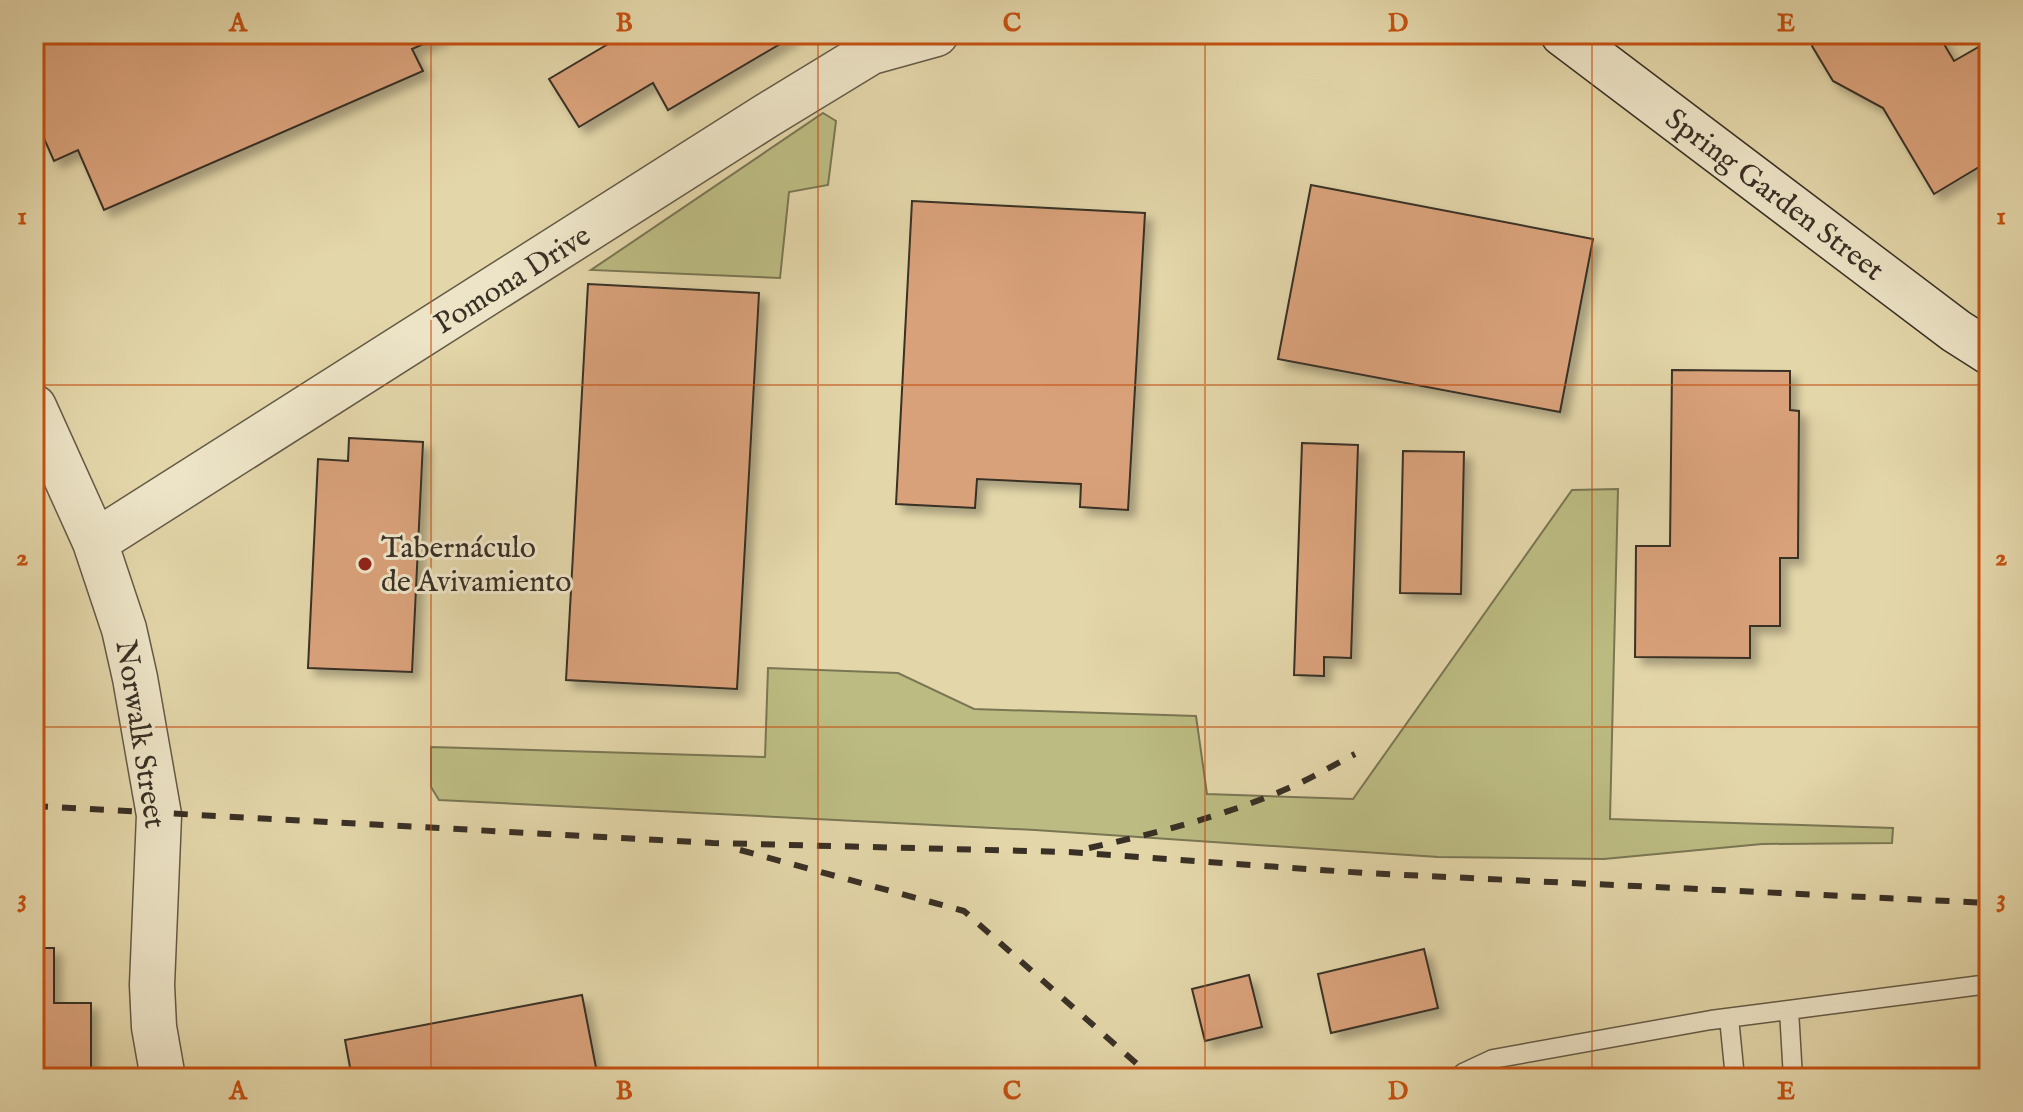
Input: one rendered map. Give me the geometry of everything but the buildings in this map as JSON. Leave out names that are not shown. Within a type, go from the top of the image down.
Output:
[{"type":"street","name":"Pomona Drive","points":[[95,542],[871,52],[936,34]]},
{"type":"street","name":"Spring Garden Street","points":[[1580,40],[1956,331],[1989,352]]},
{"type":"street","name":"Norwalk Street","points":[[34,407],[95,542],[124,629],[159,815],[152,985],[154,1027],[163,1078]]},
{"type":"lane","points":[[1460,1078],[1463,1073],[1493,1059],[1729,1018],[1989,984]]},
{"type":"lane","points":[[1789,1010],[1793,1078]]},
{"type":"lane","points":[[1729,1018],[1735,1078]]},
{"type":"green space","points":[[823,113],[836,121],[828,185],[789,192],[780,278],[591,270]]},
{"type":"green space","points":[[1618,489],[1610,819],[1893,828],[1892,843],[1762,844],[1604,859],[1438,857],[1035,830],[439,800],[431,787],[431,747],[765,757],[768,668],[898,673],[974,709],[1196,716],[1207,794],[1353,799],[1572,490]]},
{"type":"railway","points":[[1089,848],[1170,829],[1249,804],[1300,783],[1355,754]]},
{"type":"railway","points":[[34,806],[713,843],[1069,852],[1364,873],[1989,903]]},
{"type":"railway","points":[[740,850],[964,911],[1153,1078]]},
{"type":"place","name":"Tabernáculo de Avivamiento","points":[[365,564]]}]
